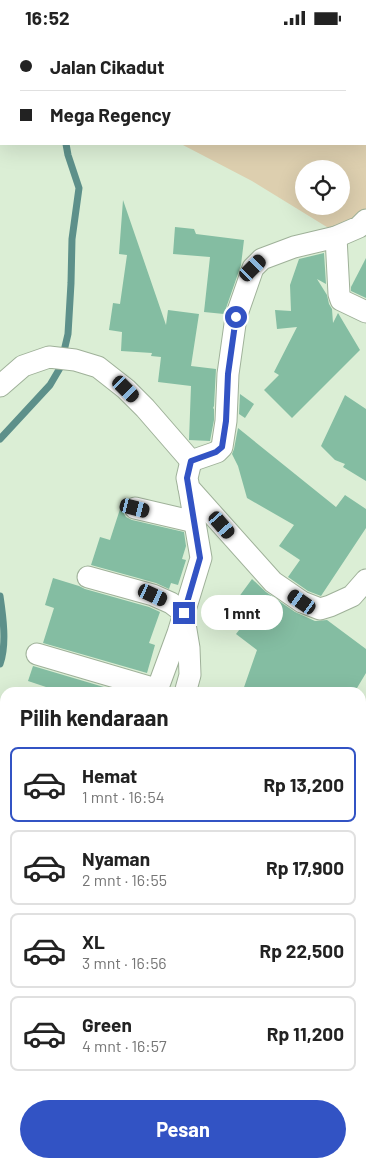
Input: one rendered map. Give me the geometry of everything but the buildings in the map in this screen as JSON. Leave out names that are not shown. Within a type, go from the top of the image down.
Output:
[{"type":"street","points":[[191,461],[216,452],[222,447],[226,421],[228,374],[236,317],[253,268],[262,259],[294,247],[336,237],[359,227],[366,220]]},
{"type":"street","points":[[336,237],[339,295],[341,300],[366,312]]},
{"type":"street","points":[[0,386],[23,366],[49,357],[75,360],[98,367],[146,408],[191,461]]},
{"type":"street","points":[[158,687],[178,633],[200,558],[187,478],[191,461]]},
{"type":"street","points":[[189,488],[273,582],[302,602],[320,609],[330,606],[352,596],[366,580]]},
{"type":"street","points":[[135,508],[195,523]]},
{"type":"street","points":[[88,577],[153,595],[171,603],[184,613],[189,648],[190,675],[187,687]]},
{"type":"street","points":[[38,654],[143,687]]},
{"type":"shaded area","points":[[183,145],[366,145],[366,214],[335,232],[307,215],[350,215],[350,160],[295,160],[295,207],[252,181]]},
{"type":"waterway","points":[[0,439],[50,385],[60,368],[68,334],[72,239],[79,188],[66,145]]},
{"type":"waterway","points":[[0,596],[4,639],[0,664]]},
{"type":"route","points":[[184,613],[200,558],[187,478],[191,461],[209,456],[222,447],[226,421],[228,374],[236,317]]}]
